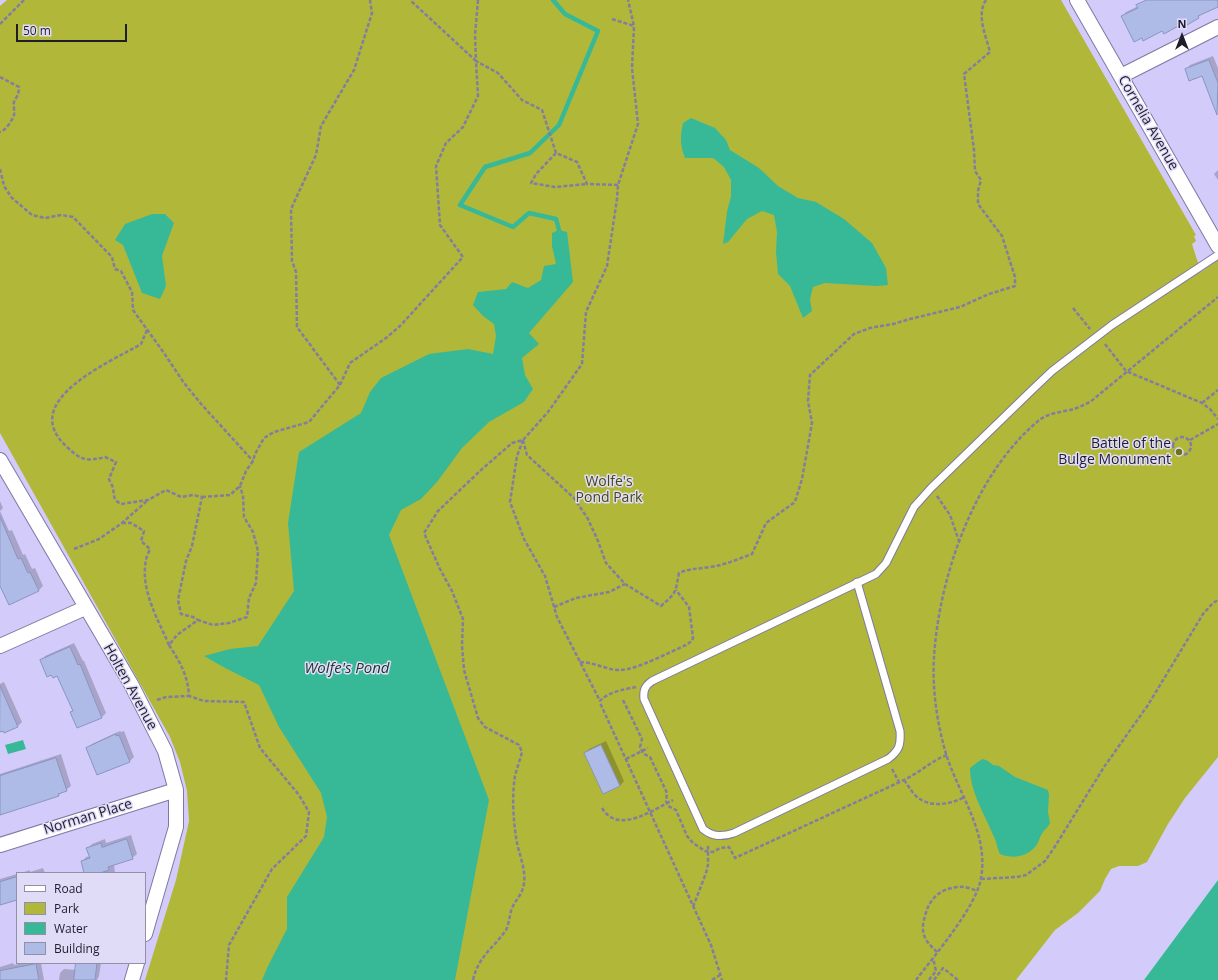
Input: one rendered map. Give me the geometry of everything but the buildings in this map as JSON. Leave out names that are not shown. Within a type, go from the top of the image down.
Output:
[{"type":"street","name":"Cornelia Avenue","points":[[1077,0],[1218,246]]},
{"type":"street","points":[[1121,76],[1218,27]]},
{"type":"street","name":"Holten Avenue","points":[[0,460],[130,684],[165,751],[176,790],[176,827],[146,931]]},
{"type":"street","points":[[0,646],[85,608]]},
{"type":"street","name":"Norman Place","points":[[0,845],[176,790]]},
{"type":"street","points":[[132,980],[137,964]]},
{"type":"lane","points":[[857,582],[900,731],[899,748],[888,760],[734,833],[721,836],[710,835],[703,830],[644,699],[643,692],[646,685],[652,680],[857,582],[876,574],[886,563],[914,507],[931,488],[1031,390],[1052,371],[1112,325],[1218,255]]},
{"type":"path","points":[[0,24],[24,0]]},
{"type":"path","points":[[340,385],[296,327],[296,272],[292,261],[291,209],[316,154],[321,126],[354,70],[372,13],[370,0]]},
{"type":"path","points":[[410,0],[476,60],[498,73],[522,100],[542,110],[556,152],[577,162],[587,184]]},
{"type":"path","points":[[74,549],[99,540],[122,523],[148,500],[166,490],[181,497],[193,495],[202,497],[230,495],[240,486],[246,471],[253,461],[255,454],[264,438],[274,432],[309,422],[340,385],[350,363],[386,338],[400,326],[463,257],[440,225],[436,166],[446,143],[463,127],[478,96],[475,35],[478,0]]},
{"type":"path","points":[[628,0],[634,26],[632,68],[638,124],[618,185],[607,266],[586,312],[582,364],[548,412],[523,440],[516,456],[510,502],[524,539],[545,576],[557,617],[600,701],[711,945],[722,980]]},
{"type":"path","points":[[523,440],[527,455],[574,498],[588,519],[606,563],[625,584],[662,606],[674,595],[679,572],[728,563],[752,554],[766,523],[794,502],[802,479],[812,423],[808,401],[810,375],[854,334],[870,328],[893,324],[910,318],[960,307],[989,294],[1015,286],[1016,277],[1002,236],[978,204],[978,191],[981,180],[975,171],[974,150],[964,74],[990,52],[981,20],[983,5],[986,0]]},
{"type":"path","points":[[612,19],[634,26]]},
{"type":"path","points":[[0,77],[19,87],[19,95],[14,104],[14,114],[12,120],[4,131],[0,132]]},
{"type":"path","points":[[556,152],[536,174],[531,183],[555,187],[587,184],[618,185]]},
{"type":"path","points":[[0,169],[4,186],[12,198],[32,215],[45,218],[61,215],[73,217],[112,257],[114,269],[121,271],[132,292],[133,310],[184,383],[253,461]]},
{"type":"path","points":[[916,980],[959,922],[978,891],[981,879],[981,845],[977,826],[947,755],[939,726],[934,688],[934,657],[940,610],[948,574],[959,542],[981,492],[998,464],[1019,439],[1038,420],[1090,402],[1218,297]]},
{"type":"path","points":[[1072,308],[1090,329]]},
{"type":"path","points":[[147,330],[142,344],[96,369],[65,392],[55,406],[52,420],[56,433],[65,446],[78,458],[93,460],[105,457],[116,462],[109,479],[114,490],[113,497],[117,502],[121,504],[128,504],[148,500]]},
{"type":"path","points":[[1098,336],[1107,345],[1126,371],[1202,403],[1210,408],[1218,419]]},
{"type":"path","points":[[1202,403],[1218,390]]},
{"type":"path","points":[[1190,440],[1218,424]]},
{"type":"path","points":[[1182,436],[1190,440],[1191,444],[1189,452],[1182,455],[1174,451],[1173,443],[1178,437],[1182,436]]},
{"type":"path","points":[[473,980],[476,969],[483,956],[495,944],[506,929],[513,906],[523,888],[525,879],[516,837],[513,808],[515,776],[522,752],[519,745],[485,727],[478,718],[464,670],[462,646],[463,619],[452,591],[440,569],[424,533],[438,511],[481,470],[512,443],[523,440]]},
{"type":"path","points":[[202,497],[192,546],[186,561],[178,600],[181,614],[213,625],[229,623],[247,617],[250,598],[256,583],[258,551],[253,532],[244,516],[244,496],[240,486]]},
{"type":"path","points":[[939,498],[950,515],[959,542]]},
{"type":"path","points":[[122,523],[130,523],[144,531],[141,541],[150,549],[146,560],[146,584],[152,605],[170,644],[182,664],[189,686],[189,696]]},
{"type":"path","points":[[554,607],[576,598],[609,592],[625,584]]},
{"type":"path","points":[[580,662],[587,662],[618,670],[630,669],[692,641],[694,638],[689,607],[676,590]]},
{"type":"path","points":[[981,879],[1008,879],[1022,876],[1045,861],[1104,767],[1148,705],[1203,614],[1212,603],[1218,600]]},
{"type":"path","points":[[170,644],[177,635],[198,620]]},
{"type":"path","points":[[600,701],[603,698],[621,690],[646,685]]},
{"type":"path","points":[[157,700],[166,697],[189,696],[204,701],[244,702],[260,748],[299,795],[309,812],[306,836],[272,869],[229,945],[226,980]]},
{"type":"path","points":[[623,700],[642,739],[640,747],[644,754],[650,757],[667,793],[666,803],[669,808],[676,810],[690,840],[704,851],[708,852],[717,851],[720,848],[727,847],[734,858],[738,858],[913,776],[938,758],[947,755]]},
{"type":"path","points":[[626,759],[648,748]]},
{"type":"path","points":[[891,767],[899,782]]},
{"type":"path","points":[[904,780],[916,796],[923,801],[932,804],[947,804],[964,797]]},
{"type":"path","points":[[602,808],[609,817],[620,820],[635,818],[673,800]]},
{"type":"path","points":[[693,907],[706,873],[708,846]]},
{"type":"path","points":[[937,952],[924,935],[923,922],[929,903],[937,895],[958,887],[978,891]]},
{"type":"path","points":[[929,980],[936,971],[933,958]]},
{"type":"path","points":[[934,980],[943,968],[958,980]]},
{"type":"path","points":[[712,980],[720,976]]},
{"type":"green space","name":"Wolfe's Pond Park","points":[[7,0],[1061,0],[1196,235],[1194,236],[1196,241],[1192,244],[1201,272],[1218,260],[1218,757],[1185,798],[1168,824],[1147,862],[1138,866],[1119,866],[1111,869],[1100,891],[1078,913],[1055,930],[1016,980],[145,980],[176,880],[189,821],[187,791],[180,762],[170,737],[0,433],[0,6]]},
{"type":"water","points":[[691,118],[715,128],[726,140],[730,150],[759,168],[778,186],[798,198],[816,202],[844,219],[872,243],[886,268],[888,285],[877,286],[825,283],[813,287],[810,299],[812,311],[803,318],[790,286],[778,274],[776,252],[777,232],[774,215],[762,211],[747,219],[728,242],[723,244],[727,212],[731,196],[731,180],[724,167],[713,158],[685,158],[681,145],[682,128],[683,123]]},
{"type":"water","points":[[152,214],[165,214],[174,223],[162,256],[166,286],[160,299],[142,293],[123,245],[115,240],[125,224]]},
{"type":"water","name":"Wolfe's Pond","points":[[559,230],[567,232],[573,282],[529,333],[539,344],[522,358],[525,375],[533,389],[524,402],[489,422],[462,448],[437,482],[421,499],[401,510],[389,535],[489,800],[455,980],[262,980],[287,929],[287,897],[324,837],[327,817],[321,793],[279,727],[259,685],[204,656],[230,649],[258,646],[294,591],[288,523],[299,452],[361,413],[370,392],[381,378],[429,354],[468,349],[493,354],[496,336],[494,324],[483,316],[473,305],[478,292],[506,289],[512,282],[528,288],[541,280],[544,266],[556,264],[552,246],[552,233]]},
{"type":"water","points":[[23,740],[26,749],[8,754],[5,745]]},
{"type":"water","points":[[983,759],[993,765],[999,766],[1015,777],[1048,790],[1048,812],[1050,823],[1036,845],[1028,853],[1014,857],[1005,856],[999,852],[995,839],[972,786],[970,768]]},
{"type":"water","points":[[1218,880],[1218,980],[1144,980]]},
{"type":"waterway","points":[[553,0],[565,14],[598,31],[559,125],[530,153],[485,167],[460,205],[513,227],[529,213],[556,219],[559,230]]},
{"type":"place","name":"Battle of the Bulge Monument","points":[[1179,452]]}]
